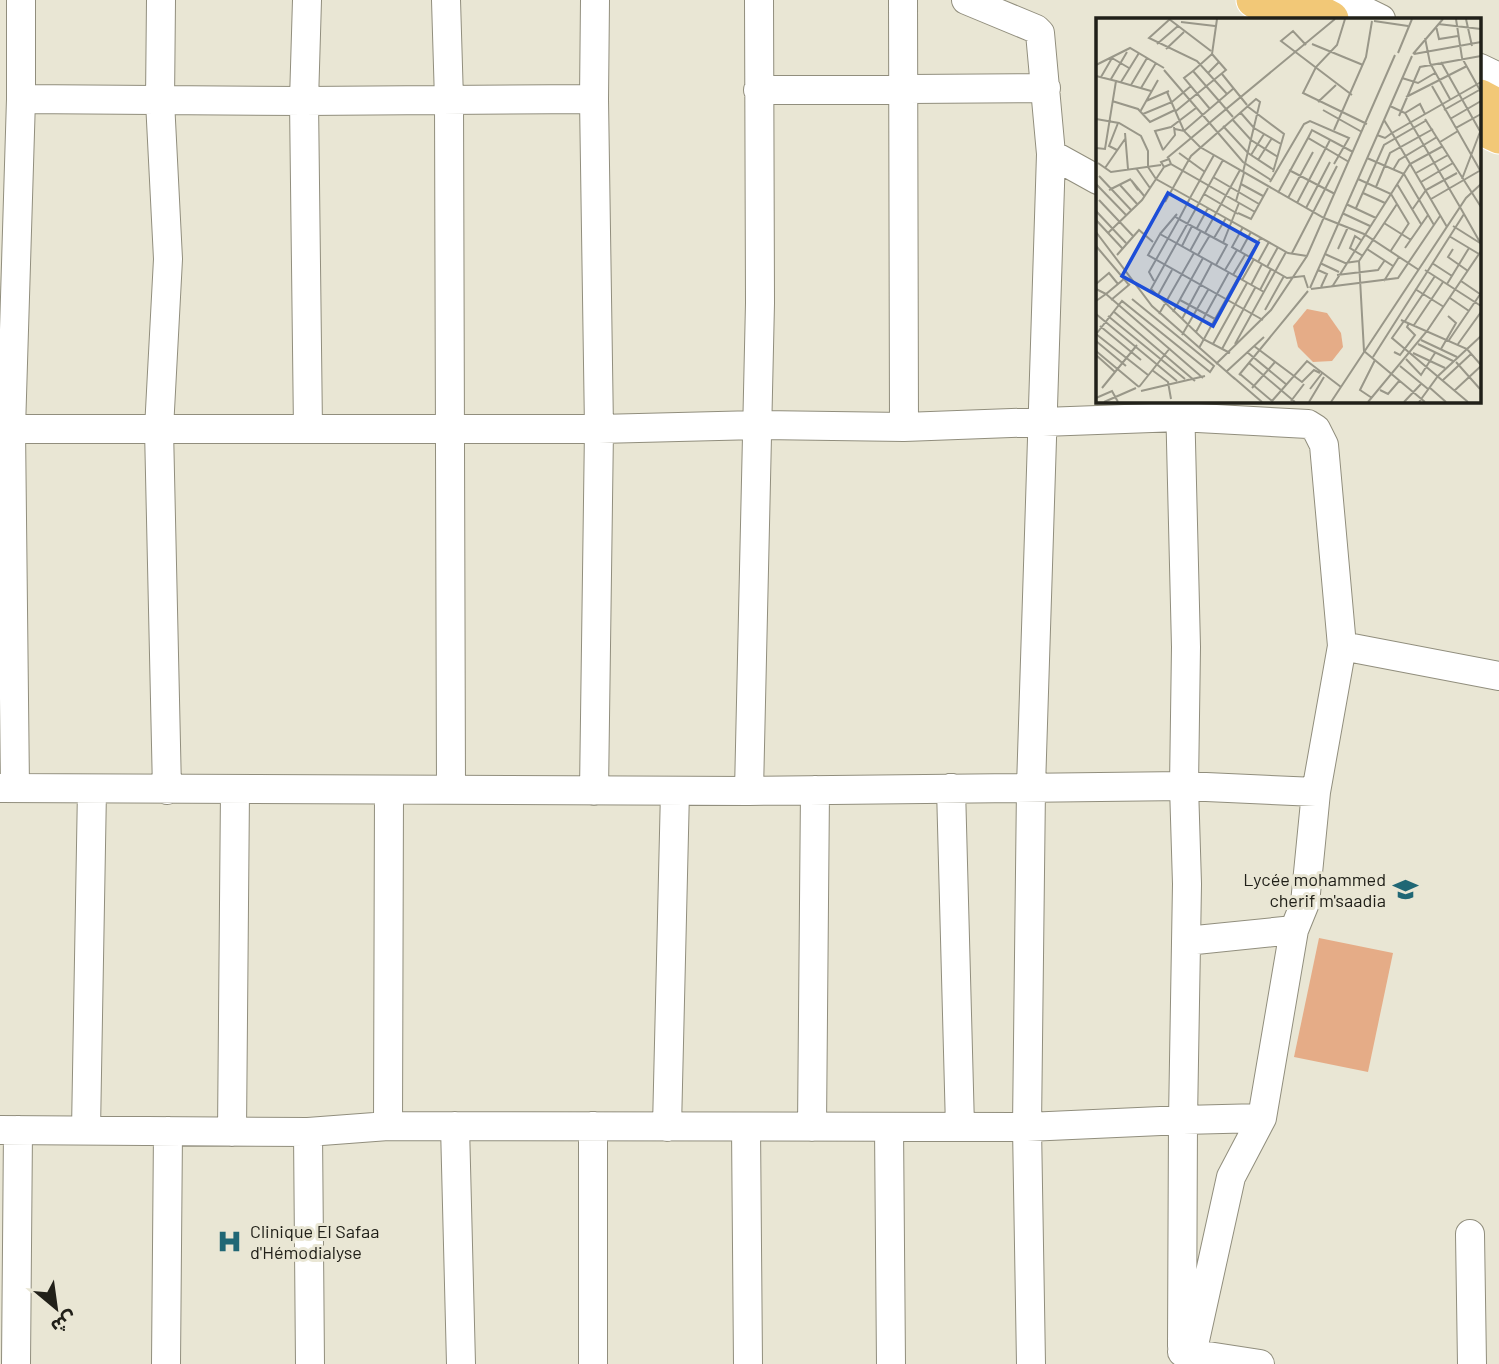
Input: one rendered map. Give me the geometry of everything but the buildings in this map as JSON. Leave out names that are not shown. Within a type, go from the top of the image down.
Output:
[{"type":"main road","points":[[1254,0],[1315,8]]},
{"type":"main road","points":[[1482,98],[1499,107]]},
{"type":"main road","points":[[1482,128],[1499,136]]},
{"type":"street","points":[[21,0],[21,99],[6,429],[8,788],[749,791],[1184,786],[1316,792]]},
{"type":"street","points":[[161,0],[160,101],[168,259],[159,429],[167,790]]},
{"type":"street","points":[[307,0],[304,101],[307,429]]},
{"type":"street","points":[[446,0],[449,100],[450,790]]},
{"type":"street","points":[[594,791],[599,429],[595,0]]},
{"type":"street","points":[[749,791],[760,303],[759,0]]},
{"type":"street","points":[[903,0],[904,427]]},
{"type":"street","points":[[965,0],[1036,29],[1041,39],[1051,154],[1031,788],[1027,1128],[1031,1364]]},
{"type":"street","points":[[1315,8],[1375,18]]},
{"type":"street","points":[[1482,69],[1499,78]]},
{"type":"street","points":[[758,90],[1046,88]]},
{"type":"street","points":[[21,99],[594,99]]},
{"type":"street","points":[[1051,154],[1096,179]]},
{"type":"street","points":[[6,429],[599,429],[758,425],[904,427],[1044,422],[1180,409],[1308,424],[1316,429],[1324,445],[1342,646],[1316,792],[1305,903],[1294,930],[1262,1118],[1231,1177],[1185,1357]]},
{"type":"street","points":[[1180,409],[1186,647],[1182,1120],[1185,1357]]},
{"type":"street","points":[[1342,646],[1499,676]]},
{"type":"street","points":[[951,788],[960,1127]]},
{"type":"street","points":[[86,1130],[92,789]]},
{"type":"street","points":[[232,1132],[234,790]]},
{"type":"street","points":[[388,1126],[389,790]]},
{"type":"street","points":[[813,1127],[815,790]]},
{"type":"street","points":[[667,1127],[675,791]]},
{"type":"street","points":[[1185,941],[1294,930]]},
{"type":"street","points":[[16,1364],[9,1130],[308,1132],[388,1126],[1027,1128],[1262,1118]]},
{"type":"street","points":[[455,1126],[461,1364]]},
{"type":"street","points":[[593,1126],[593,1364]]},
{"type":"street","points":[[746,1127],[748,1364]]},
{"type":"street","points":[[889,1127],[891,1364]]},
{"type":"street","points":[[166,1364],[168,1131]]},
{"type":"street","points":[[308,1132],[310,1364]]},
{"type":"street","points":[[1470,1234],[1472,1364]]},
{"type":"street","points":[[1185,1357],[1260,1364]]},
{"type":"shaded area","points":[[1319,938],[1393,953],[1368,1072],[1294,1057]]},
{"type":"place","name":"Lycée mohammed cherif m'saadia","points":[[1406,889]]},
{"type":"place","name":"Clinique El Safaa d'Hémodialyse","points":[[230,1241]]}]
